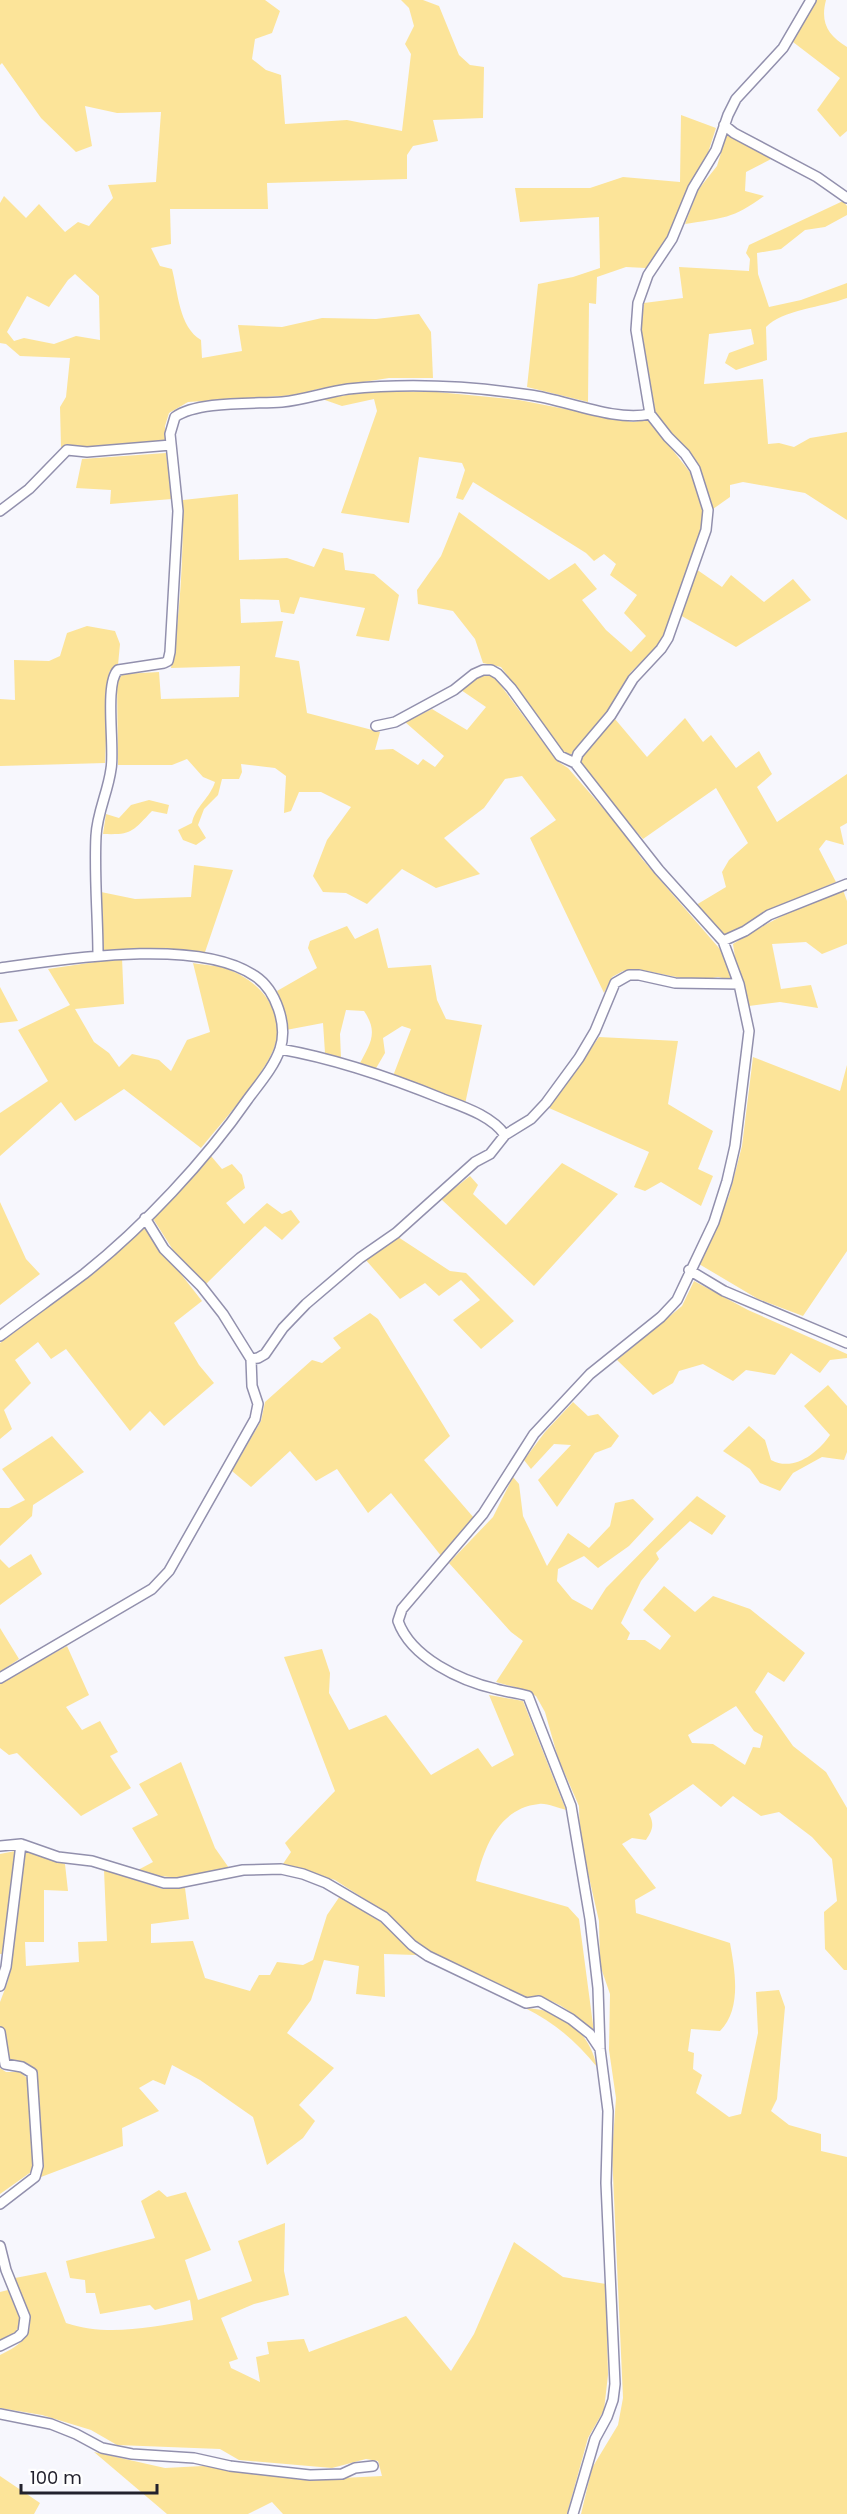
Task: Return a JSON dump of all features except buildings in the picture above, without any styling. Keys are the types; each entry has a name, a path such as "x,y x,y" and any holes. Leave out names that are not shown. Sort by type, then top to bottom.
{"street":[{"path":"575,763 578,754 611,715 633,679 661,650 668,638 706,530 708,510 695,469 686,454 668,437 650,414 636,330 638,303 648,275 672,239 693,188 716,150 736,99 783,48 811,0"},
{"path":"724,125 734,134 808,172 847,198"},
{"path":"98,956 96,836 111,768 111,708 114,675 118,670 164,663 170,657 178,511 171,445 171,424 175,417 192,408 281,402 345,390 382,386 431,386 531,395 573,406 632,415 650,414"},
{"path":"0,511 29,489 67,450 87,452 171,445"},
{"path":"376,726 395,722 454,690 474,674 483,670 491,670 498,674 511,688 560,756 575,763 659,870 723,941 739,984 749,1031 735,1146 728,1181 714,1222 689,1270 677,1300 590,1374 534,1434 483,1514 402,1609 398,1621 405,1634 426,1657 457,1675 495,1689 528,1696 533,1703 543,1738 571,1806 590,1918 598,1988 600,2049 608,2111 606,2183 615,2384 608,2417 595,2439 573,2514"},
{"path":"723,941 745,931 769,915 847,884"},
{"path":"0,968 98,956 138,954 214,960 255,976 269,989 279,1010 281,1031 280,1049 268,1071 224,1131 175,1188 123,1240 84,1274 0,1336"},
{"path":"251,1359 265,1354 283,1328 306,1304 360,1258 396,1233 475,1162 490,1154 505,1135 531,1119 563,1080 595,1031 615,983 621,978 639,975 675,983 739,984"},
{"path":"280,1049 323,1057 389,1077 463,1107 499,1125 505,1135"},
{"path":"0,1678 152,1588 169,1570 255,1419 258,1404 252,1386 251,1359 223,1314 201,1286 164,1249 145,1218"},
{"path":"689,1270 724,1291 847,1343"},
{"path":"0,1846 21,1844 58,1857 103,1864 164,1883 261,1869 280,1869 303,1874 326,1883 384,1917 412,1945 428,1956 526,2002 539,2001 571,2019 590,2034 600,2049"},
{"path":"0,1986 6,1966 21,1844"},
{"path":"0,2032 5,2064 22,2067 32,2073 38,2166 35,2177 0,2204"},
{"path":"0,2246 6,2270 25,2317 23,2332 0,2346"},
{"path":"0,2414 51,2424 102,2448 132,2454 194,2458 230,2466 310,2475 342,2474 355,2468 373,2466"}],"shaded area":[{"path":"0,0 265,0 280,11 272,33 255,39 252,59 266,70 281,75 285,124 347,120 402,131 411,54 405,44 414,26 409,8 401,0 423,0 439,6 459,55 470,65 484,67 483,118 433,120 438,141 413,146 407,155 407,179 267,183 268,209 170,209 171,244 151,248 160,266 172,269 184,318 188,327 201,340 202,358 242,351 238,325 282,327 322,318 376,319 419,314 431,332 433,378 389,378 318,389 297,395 188,402 169,413 165,426 165,441 61,447 60,407 66,397 70,358 20,356 6,344 0,343 0,203 4,196 26,218 39,204 65,232 78,222 89,226 113,198 108,185 156,182 161,112 117,113 85,106 92,146 76,152 41,118 2,63 0,65","holes":["75,274 99,296 100,340 76,336 54,344 24,338 14,341 7,332 27,296 49,307"]},
{"path":"814,0 826,0 824,15 827,28 847,47 847,131 840,137 817,110 840,78 793,42"},
{"path":"681,115 716,128 705,162 687,189 673,229 660,254 646,268 626,267 597,277 596,304 589,303 588,402 527,387 538,284 573,277 600,268 599,217 520,222 515,188 590,188 623,177 680,182"},
{"path":"727,133 775,157 746,172 745,191 764,196 744,209 727,216 685,224 698,190 717,166"},
{"path":"843,201 847,206 847,215 825,227 805,230 781,249 757,253 758,274 769,307 801,300 847,283 847,298 792,313 773,321 766,327 767,360 736,370 725,363 729,353 754,344 751,329 709,334 704,384 763,379 768,444 779,443 794,447 810,438 847,432 847,520 805,493 743,482 730,485 730,497 713,509 703,477 691,454 670,434 656,416 641,329 644,303 683,298 679,267 749,271 750,259 746,253 749,245"},
{"path":"371,391 437,392 519,400 632,422 649,420 693,476 702,502 703,525 665,633 657,647 631,672 613,704 583,743 570,755 563,751 501,667 483,663 475,639 453,611 418,604 417,590 441,556 459,512 549,580 575,563 597,589 582,600 606,630 631,652 646,636 624,613 637,595 610,575 616,564 604,554 594,561 586,553 473,482 463,500 456,498 465,470 462,463 419,457 409,523 341,513 377,411 374,399 342,406 322,399"},
{"path":"166,453 172,499 110,504 111,490 76,488 82,459"},
{"path":"238,494 239,560 287,558 314,567 323,548 343,553 345,570 374,574 399,595 389,641 356,636 365,608 300,597 294,614 281,612 279,600 240,599 241,623 283,621 275,657 299,661 307,713 380,732 375,750 393,749 418,765 423,759 435,767 444,756 405,722 432,709 467,730 486,707 461,690 479,676 493,675 557,761 568,768 622,830 642,859 725,955 735,981 718,977 696,981 637,969 623,971 612,977 604,993 530,838 556,820 522,776 505,779 484,808 444,838 480,874 436,888 402,869 367,904 346,893 323,892 313,876 327,840 351,807 321,792 299,792 291,811 284,813 286,776 275,768 241,764 242,772 239,779 222,779 218,795 204,809 198,825 206,838 196,845 183,840 178,830 192,823 196,812 215,782 203,777 187,759 172,765 118,765 117,680 123,674 159,672 161,699 239,697 240,666 171,668 181,584 183,500"},
{"path":"696,569 722,587 731,575 764,602 793,579 811,600 736,647 680,615"},
{"path":"87,626 115,631 120,644 118,665 109,672 105,763 0,766 0,699 15,700 14,660 49,661 60,656 67,633"},
{"path":"685,718 703,742 711,735 736,768 759,751 772,774 757,787 777,822 847,774 847,823 840,827 844,845 826,840 819,849 836,882 760,914 746,926 724,937 696,905 726,887 722,872 729,860 748,843 716,788 643,839 604,796 580,763 585,751 615,719 647,757"},
{"path":"149,800 169,805 167,814 152,811 131,831 120,834 103,834 106,814 119,818 131,805"},
{"path":"194,865 233,870 204,955 141,949 102,952 101,892 135,899 191,897"},
{"path":"843,890 847,901 847,944 822,954 806,942 772,944 781,989 811,985 818,1008 780,1002 749,1006 736,964 733,944 786,914"},
{"path":"347,926 355,939 378,928 388,968 431,965 437,1000 446,1019 482,1025 465,1104 393,1076 411,1029 402,1026 383,1038 385,1053 375,1070 359,1065 372,1032 369,1019 364,1011 346,1010 340,1034 341,1058 325,1053 323,1023 286,1030 284,1010 277,991 317,968 308,948 310,941"},
{"path":"122,958 124,1004 75,1009 94,1042 109,1053 119,1067 132,1054 159,1060 171,1071 187,1040 210,1032 193,963 220,967 236,973 258,988 267,998 277,1021 277,1034 269,1060 201,1148 124,1089 75,1121 61,1102 0,1156 0,1113 48,1081 18,1030 70,1005 48,969"},
{"path":"0,987 18,1021 0,1023"},
{"path":"599,1037 678,1041 668,1104 713,1131 698,1169 713,1176 701,1206 661,1182 645,1191 634,1187 649,1152 549,1108"},
{"path":"753,1057 840,1091 847,1065 847,1251 803,1316 758,1299 699,1264 729,1196 742,1146"},
{"path":"211,1156 222,1169 232,1164 242,1175 245,1188 226,1203 244,1224 267,1203 282,1214 291,1210 300,1222 282,1240 265,1226 206,1284 173,1250 152,1217"},
{"path":"562,1163 618,1194 534,1286 441,1199 470,1176 478,1185 473,1194 506,1225"},
{"path":"0,1202 26,1259 40,1274 0,1305"},
{"path":"144,1227 202,1301 174,1323 199,1365 214,1383 164,1426 150,1411 130,1431 66,1349 51,1359 38,1342 15,1360 31,1383 4,1410 12,1429 0,1439 0,1343 84,1280"},
{"path":"398,1237 450,1271 466,1273 514,1321 481,1349 453,1320 480,1300 461,1280 439,1296 425,1283 400,1299 365,1259"},
{"path":"694,1281 748,1310 847,1354 847,1358 830,1360 820,1373 791,1353 775,1375 746,1370 733,1381 703,1364 679,1371 673,1383 653,1395 617,1360 682,1306"},
{"path":"370,1313 378,1319 450,1436 424,1460 474,1518 442,1557 391,1493 368,1513 337,1469 316,1481 290,1451 251,1487 232,1471 261,1421 265,1402 312,1360 322,1363 341,1348 333,1338"},
{"path":"828,1385 847,1406 847,1452 844,1460 822,1457 793,1473 780,1491 760,1483 750,1469 723,1451 749,1426 765,1440 771,1460 788,1464 804,1459 818,1449 830,1435 804,1406"},
{"path":"573,1402 588,1416 598,1414 619,1436 611,1447 595,1453 557,1507 538,1480 571,1445 554,1444 531,1469 524,1460 545,1432"},
{"path":"52,1436 84,1472 33,1505 32,1516 0,1546 0,1508 9,1508 25,1500 2,1469"},
{"path":"513,1477 519,1484 523,1516 547,1566 568,1533 589,1548 610,1526 615,1503 633,1499 654,1519 629,1546 598,1568 584,1556 558,1569 557,1581 572,1599 592,1610 606,1588 697,1496 726,1516 712,1535 690,1521 656,1553 659,1559 641,1581 621,1623 630,1633 627,1640 645,1640 660,1650 671,1636 643,1610 664,1586 695,1612 713,1596 750,1609 805,1653 784,1682 768,1672 755,1692 793,1746 826,1772 847,1808 847,1970 844,1970 825,1949 824,1912 837,1901 832,1859 812,1837 779,1812 761,1816 733,1796 721,1807 693,1784 649,1814 652,1828 646,1840 632,1838 622,1844 656,1888 635,1900 636,1913 730,1943 735,1977 732,2012 720,2031 691,2029 688,2051 694,2053 693,2069 702,2075 696,2093 729,2117 741,2114 758,2033 756,1992 779,1990 785,2007 777,2099 771,2111 789,2125 821,2134 821,2151 847,2157 847,2514 581,2514 592,2468 618,2425 623,2398 612,2153 616,2098 609,2050 610,1994 600,1965 599,1921 580,1838 579,1806 558,1758 545,1712 536,1696 496,1682 523,1641 511,1632 449,1563 493,1517","holes":["736,1706 754,1731 763,1736 760,1748 753,1747 745,1765 713,1744 692,1743 688,1735"]},
{"path":"31,1554 42,1574 0,1605 0,1559 9,1568"},
{"path":"0,1628 19,1659 0,1672"},
{"path":"67,1646 89,1695 66,1707 82,1730 100,1721 118,1752 110,1756 131,1788 81,1816 17,1753 9,1755 0,1748 0,1683"},
{"path":"322,1649 330,1673 329,1693 349,1730 386,1715 431,1775 478,1748 492,1767 514,1755 489,1695 523,1701 566,1810 539,1804 513,1813 496,1831 489,1843 476,1881 568,1907 579,1919 594,2032 564,2007 537,1997 527,1997 432,1955 413,1943 388,1914 335,1880 283,1864 291,1852 285,1843 335,1791 284,1657"},
{"path":"181,1762 215,1848 229,1868 184,1877 163,1876 138,1870 153,1862 132,1828 158,1815 139,1784"},
{"path":"15,1851 3,1954 0,1954 0,1854"},
{"path":"25,1851 65,1864 68,1891 44,1890 44,1942 25,1942 26,1966 79,1962 78,1942 107,1941 104,1870 163,1889 185,1888 189,1919 151,1924 151,1943 193,1941 205,1978 250,1991 259,1975 270,1975 277,1962 303,1965 313,1960 327,1915 340,1896 387,1926 417,1955 384,1954 385,1997 356,1994 359,1966 324,1960 311,2000 287,2033 334,2068 299,2105 315,2121 303,2138 267,2165 253,2117 200,2080 172,2065 165,2085 153,2080 139,2088 159,2111 122,2128 123,2146 41,2177 36,2071 28,2064 11,2064 7,2061 6,2035 0,2026 0,2002 8,1981"},
{"path":"525,2008 551,2013 572,2024 588,2043 597,2067 564,2033"},
{"path":"0,2068 6,2072 20,2072 28,2079 34,2155 31,2172 0,2194"},
{"path":"159,2190 167,2197 186,2192 211,2250 185,2260 198,2300 252,2281 238,2241 285,2223 284,2271 289,2295 254,2304 221,2318 238,2359 229,2362 231,2368 260,2382 256,2357 269,2354 267,2342 304,2339 309,2352 406,2316 451,2371 474,2334 514,2242 563,2277 606,2284 608,2375 604,2410 588,2438 567,2514 283,2514 272,2502 248,2514 167,2514 94,2452 165,2468 203,2466 302,2480 382,2476 378,2461 366,2459 332,2468 239,2460 220,2449 117,2445 91,2430 42,2415 0,2408 0,2355 24,2339 29,2331 29,2313 15,2278 46,2272 66,2323 82,2327 129,2329 193,2320 190,2300 155,2310 150,2305 100,2314 95,2293 86,2293 85,2280 70,2278 66,2261 155,2238 141,2201"},
{"path":"8,2290 21,2322 15,2333 0,2341 0,2292"},
{"path":"0,2476 40,2503 34,2514 0,2514"}]}
